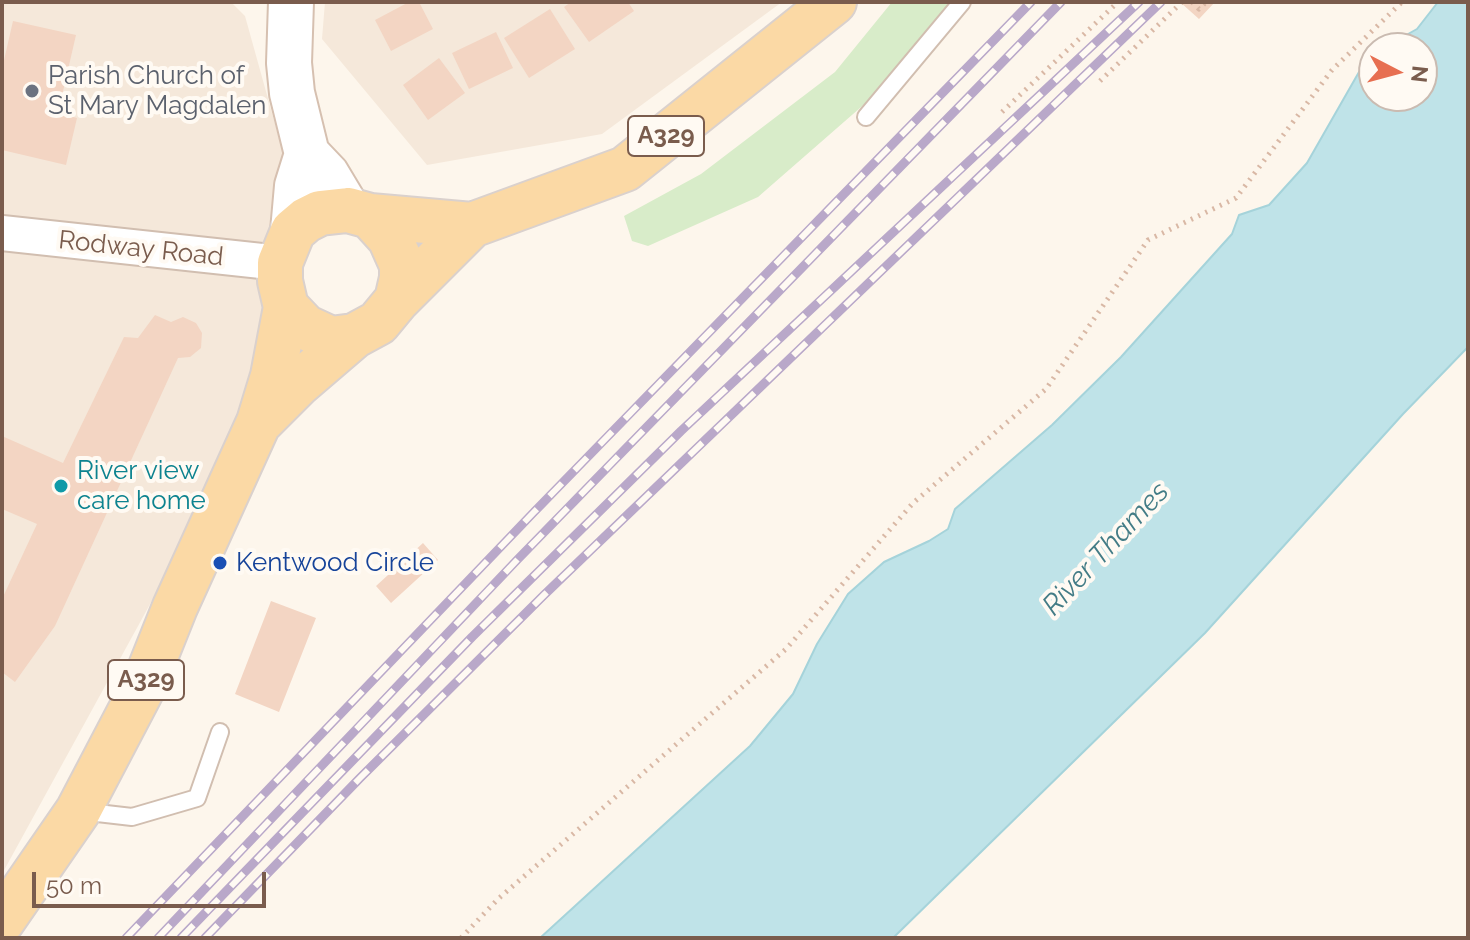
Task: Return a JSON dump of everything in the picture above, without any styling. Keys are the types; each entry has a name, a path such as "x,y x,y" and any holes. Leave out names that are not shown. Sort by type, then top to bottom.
{"main road":[{"name":"A329","path":"397,300 472,225 625,169 834,2"},
{"path":"320,213 359,213 390,238 402,265 397,300 378,323 354,336 331,339 317,333 295,319 286,307 280,281 286,247 306,220 320,213"},
{"name":"A329","path":"359,213 472,225"},
{"name":"A329","path":"2,921 78,811 143,687 175,607 259,422 273,376 286,307"},
{"name":"A329","path":"259,422 354,336"}],"street":[{"path":"291,2 289,63 292,93 307,154 359,213"},
{"path":"286,247 297,186 307,154"},
{"name":"Rodway Road","path":"2,233 122,247 286,247"}],"lane":[{"path":"866,117 962,2"},
{"path":"78,811 132,817 197,798 220,732"}],"path":[{"path":"1002,112 1118,2"},
{"path":"1100,81 1182,2"},
{"path":"1192,2 1199,9 1206,2"},
{"path":"461,938 498,899 786,649 913,503 1046,389 1148,240 1236,198 1332,70 1402,2"}],"shaded area":[{"path":"2,2 231,2 245,16 287,167 268,389 2,874"},
{"path":"325,2 782,2 602,134 427,165 322,39"}],"green space":[{"path":"892,2 952,2 876,94 758,197 648,246 632,241 624,216 701,174 835,72"}],"water":[{"name":"River Thames","path":"1438,2 1468,2 1468,347 1403,414 1205,633 893,938 540,938 750,746 793,694 817,644 848,594 884,562 948,529 955,509 1052,425 1121,357 1232,234 1239,215 1269,205 1307,163 1358,74 1358,112 1438,112 1438,32 1412,32"}],"building":[{"path":"409,2 419,2 433,29 391,51 375,20"},
{"path":"571,2 628,2 634,11 589,42 564,7"},
{"path":"1180,2 1215,2 1199,19"},
{"path":"550,9 575,49 529,78 504,38"},
{"name":"Parish Church of St Mary Magdalen","path":"13,21 76,35 58,113 77,118 66,165 2,150 2,69"},
{"path":"496,32 513,68 469,89 452,53"},
{"path":"439,58 465,93 428,120 403,85"},
{"name":"River view care home","path":"155,315 171,322 183,317 196,323 202,333 201,348 190,357 178,358 55,626 15,682 2,672 2,599 37,524 2,509 2,436 63,463 124,337 138,338"},
{"path":"423,543 438,560 391,603 376,586"},
{"path":"271,601 316,618 279,712 235,694"}],"railway":[{"path":"126,938 534,512 1031,2"},
{"path":"158,938 518,559 1061,2"},
{"path":"181,938 472,637 681,431 1139,2"},
{"path":"205,938 544,595 1161,2"}],"place":[{"name":"Parish Church of St Mary Magdalen","path":"32,91"},
{"name":"River view care home","path":"61,486"},
{"name":"Kentwood Circle","path":"220,563"}]}
